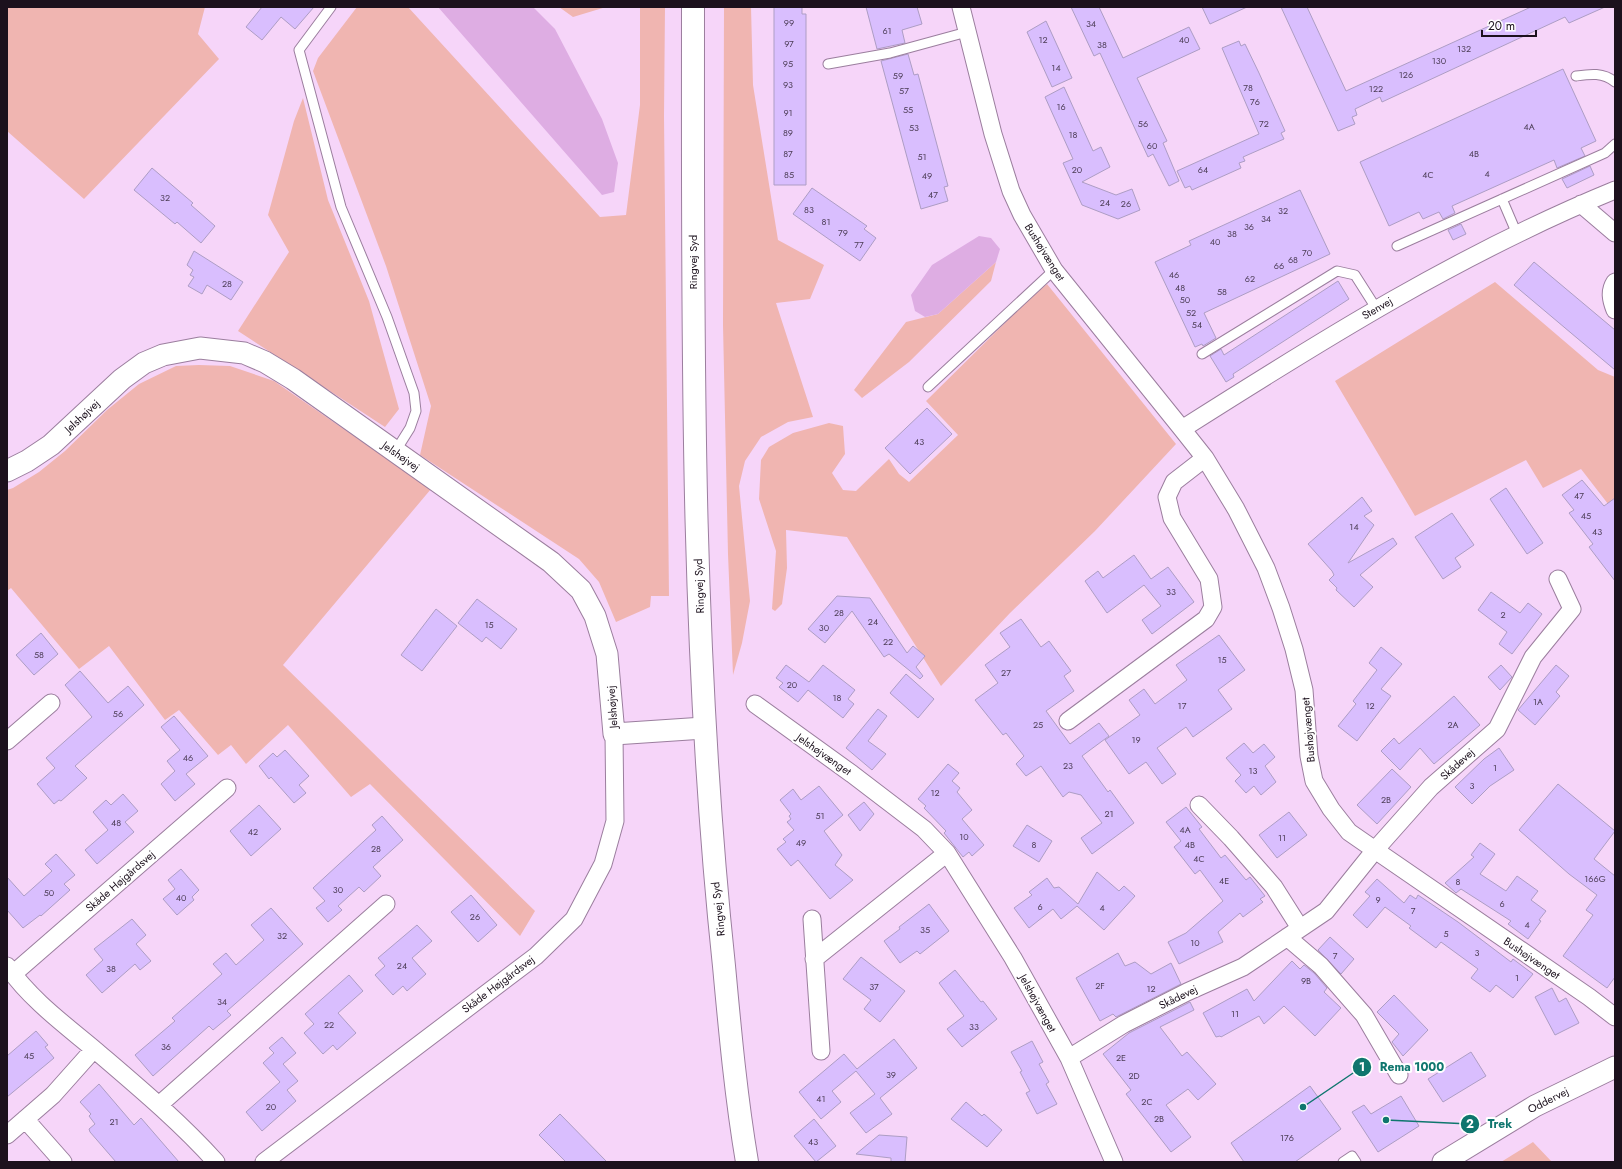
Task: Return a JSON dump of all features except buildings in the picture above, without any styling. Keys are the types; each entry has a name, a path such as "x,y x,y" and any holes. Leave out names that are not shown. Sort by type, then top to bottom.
{"main road":[{"name":"Ringvej Syd","path":"693,7 693,308 704,728 714,872 729,1017 747,1162"}],"street":[{"name":"Bushøjvænget","path":"961,7 993,134 1011,191 1033,236 1054,270 1205,458 1240,516 1266,568 1281,608 1304,690 1309,756 1314,781 1331,809 1349,832 1615,1017"},
{"name":"Stenvej","path":"1182,429 1287,362 1376,308 1460,261 1581,204 1615,190"},
{"path":"1581,204 1615,233"},
{"path":"1615,282 1611,293 1611,302 1615,310"},
{"name":"Jelshøjvej","path":"7,471 27,461 51,445 122,379 144,363 163,355 200,348 244,352 265,362 293,379 551,562 581,590 595,616 607,654 614,734 704,728"},
{"path":"1068,721 1206,619 1214,607 1209,578 1172,518 1167,498 1174,482 1205,458"},
{"name":"Skådevej","path":"1069,1058 1131,1021 1187,992 1243,967 1326,911 1375,850 1431,787 1497,729 1533,657 1572,609 1558,579"},
{"path":"7,741 51,703"},
{"name":"Jelshøjvænget","path":"755,704 924,829 947,853 1013,958 1069,1058 1114,1162"},
{"name":"Skåde Højgårdsvej","path":"264,1162 536,956 574,919 603,864 615,821 614,734"},
{"name":"Skåde Højgårdsvej","path":"216,1162 199,1143 159,1105 52,1015 10,970 227,788"},
{"path":"1199,805 1231,838 1274,887 1293,933 1364,1015 1399,1075"},
{"path":"814,959 947,853"},
{"path":"159,1105 386,904"},
{"path":"812,920 821,1051"},
{"path":"7,1135 53,1095 94,1049"},
{"name":"Oddervej","path":"1443,1162 1535,1106 1615,1067"},
{"path":"25,1119 63,1162"}],"lane":[{"path":"331,7 299,50 342,207 387,317 414,393 416,411 410,428 395,452"},
{"path":"828,64 890,53 967,32"},
{"path":"1576,76 1592,74 1603,75 1615,82"},
{"path":"1397,246 1605,153 1615,144"},
{"path":"1502,199 1517,234"},
{"path":"928,387 1054,270"},
{"path":"1202,354 1337,271 1355,275 1376,308"},
{"path":"1343,1162 1352,1156 1356,1162"}],"shaded area":[{"path":"7,7 205,7 198,34 219,59 84,199 7,131"},
{"path":"357,7 408,7 600,217 626,215 640,105 640,7 665,7 664,116 669,596 651,596 650,607 616,622 599,582 579,559 420,455 431,406 386,266 313,71 318,58"},
{"path":"438,7 533,7 555,29 602,119 618,163 614,192 602,195"},
{"path":"559,7 606,7 573,17"},
{"path":"724,7 751,7 753,85 778,240 824,265 810,299 776,303 813,417 788,422 761,437 745,461 739,486 750,601 742,643 733,675 728,554 723,325"},
{"path":"303,98 328,200 369,301 399,409 385,427 238,331 289,252 268,215 294,121"},
{"path":"979,236 991,238 1000,249 996,262 938,314 925,317 915,311 911,295 932,265"},
{"path":"996,262 991,281 909,362 862,398 854,390 906,322 938,314"},
{"path":"1495,282 1598,370 1615,377 1615,513 1581,469 1543,488 1526,460 1415,516 1335,381"},
{"path":"1047,284 1176,444 1095,531 1010,613 941,686 847,537 786,530 787,568 782,604 775,611 772,609 776,551 759,499 761,460 769,447 793,433 829,423 843,426 845,454 832,473 843,490 856,491 889,459 899,474 909,482 958,435 926,401 1024,304"},
{"path":"176,366 230,366 274,381 431,489 283,665 535,911 520,936 370,784 351,797 288,725 246,764 231,745 218,755 179,710 165,720 109,646 79,669 11,588 7,591 7,490 39,472 65,451 107,410 139,384"},
{"path":"1533,1142 1552,1162 1501,1162"}],"place":[{"name":"Rema 1000","path":"1303,1107"},
{"name":"Trek","path":"1386,1120"}]}
